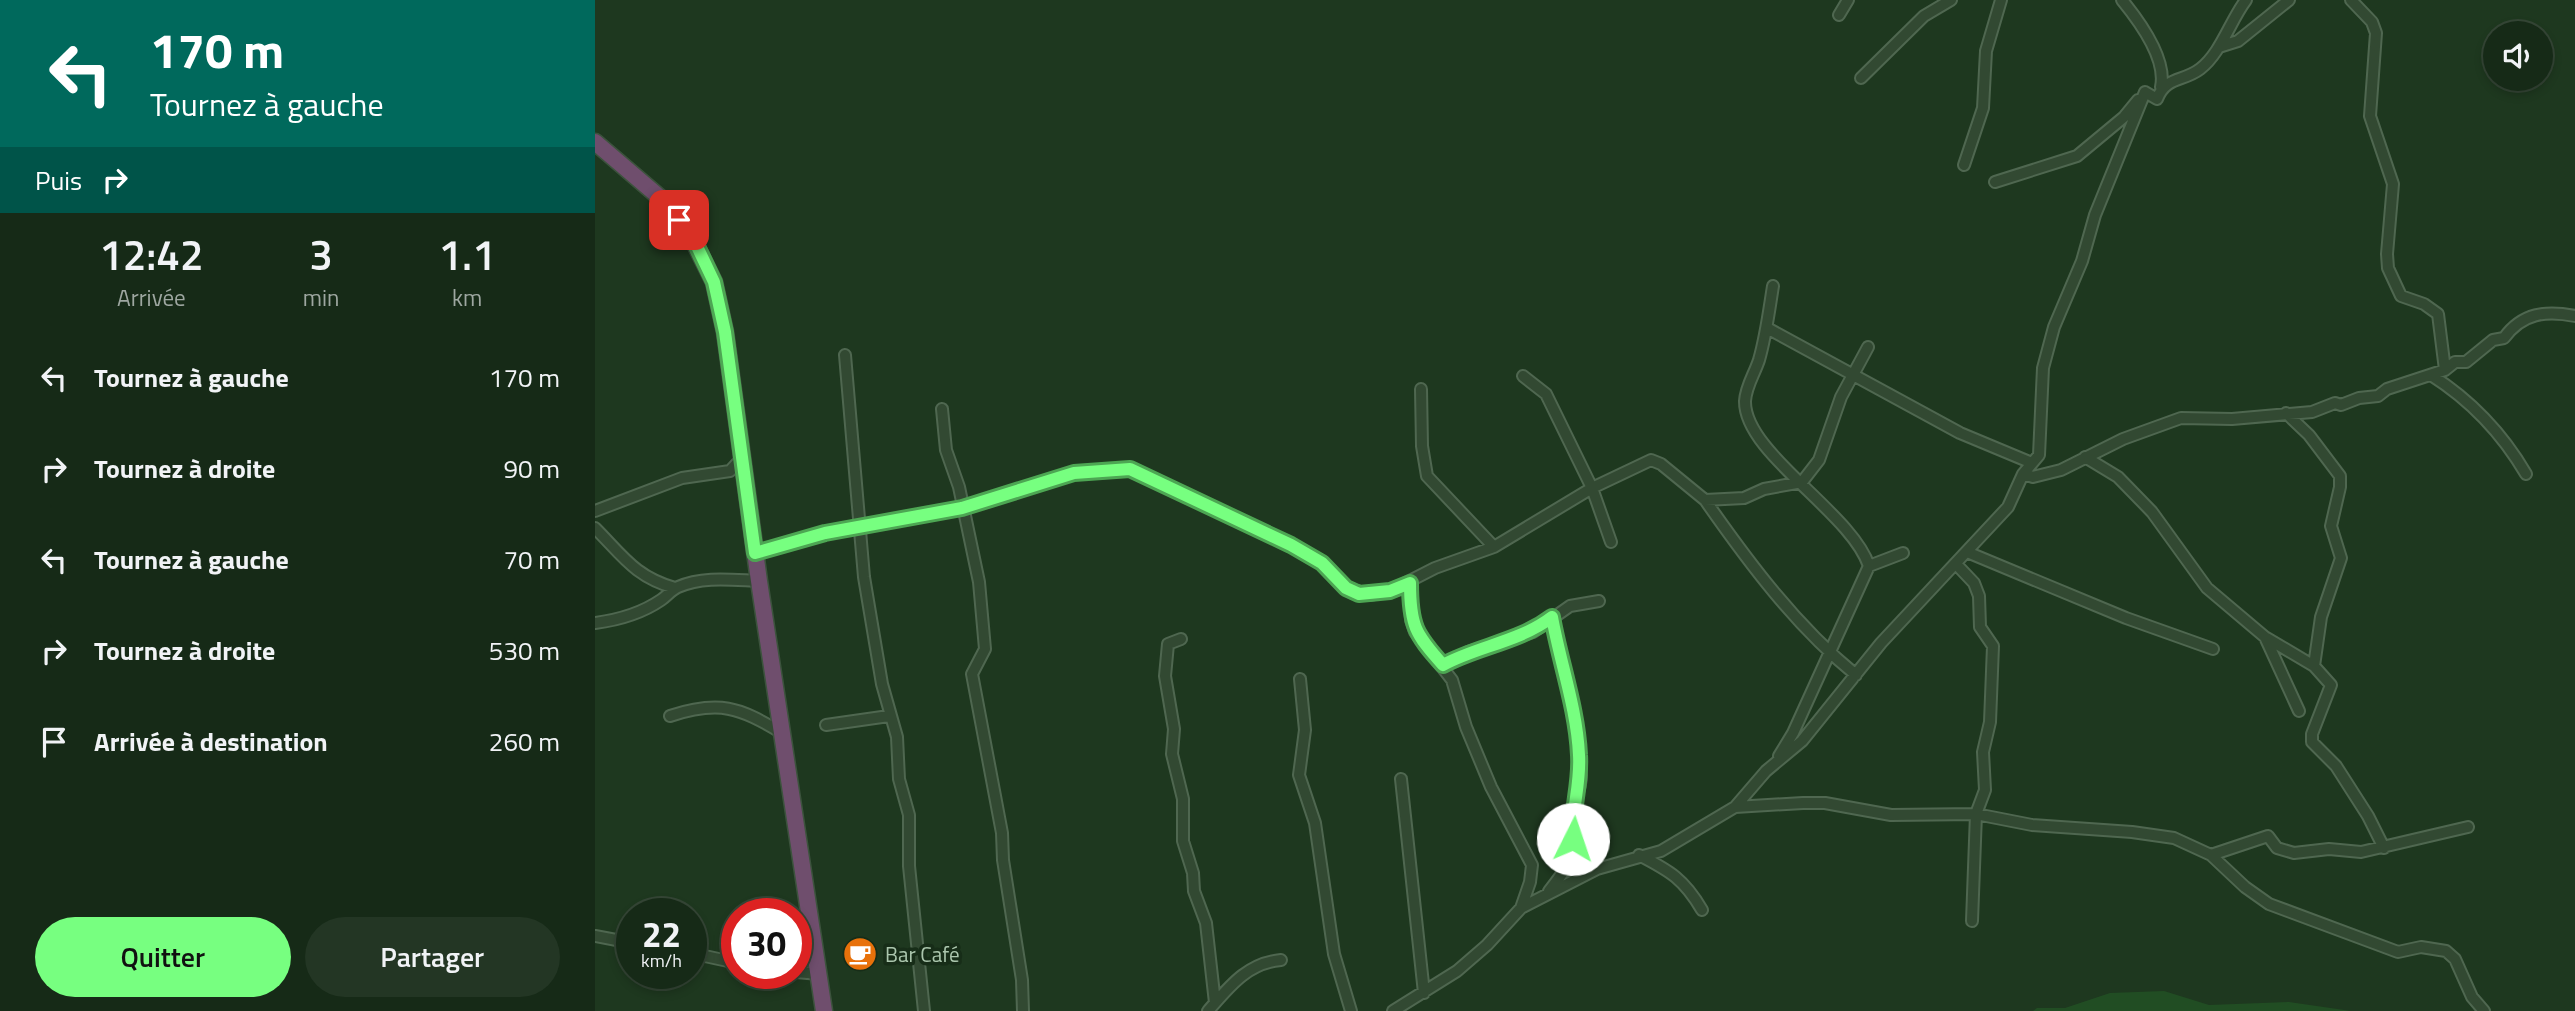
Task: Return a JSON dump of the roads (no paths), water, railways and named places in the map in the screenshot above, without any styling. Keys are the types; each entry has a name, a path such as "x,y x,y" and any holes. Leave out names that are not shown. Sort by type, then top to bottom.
{"highway":[{"path":"595,142 664,201 694,240 714,282 725,332 759,581 824,1011"}],"street":[{"path":"1839,15 1848,0"},
{"path":"1861,78 1924,16 1951,0"},
{"path":"1963,165 1983,108 1986,51 2001,0"},
{"path":"2122,0 2145,32 2164,75 2157,99 2145,92"},
{"path":"2161,87 2173,79 2199,70 2219,47 2246,0"},
{"path":"2219,47 2238,41 2290,0"},
{"path":"2351,0 2372,22 2376,33 2376,76 2370,116 2393,184 2388,268 2401,296 2424,304 2438,314 2445,370"},
{"path":"1995,182 2077,156 2124,117 2145,92"},
{"path":"1766,771 1802,741 1881,643 2008,508 2023,474 2039,456 2043,368 2054,327 2082,261 2095,215 2145,92"},
{"path":"1773,286 1758,362 1748,385 1745,403 1748,418 1775,460 1802,482 1863,550 1869,566"},
{"path":"2023,474 2033,477 2061,470 2123,439 2181,418 2232,419 2312,412 2335,403 2341,405 2378,396 2387,389 2445,370 2455,362 2466,362 2493,340 2504,338 2514,324 2532,316 2553,311 2575,316"},
{"path":"1766,328 1960,433 2032,463"},
{"path":"1705,500 1737,500 1764,489 1802,482 1819,460 1841,397 1868,347"},
{"path":"845,355 864,577 889,716 897,737 899,779 909,815 909,866 924,1011"},
{"path":"1523,376 1546,394 1592,488 1611,542"},
{"path":"2431,376 2454,389 2486,418 2526,474"},
{"path":"1421,388 1422,446 1427,476 1494,547"},
{"path":"942,409 946,450 959,487 979,582 985,649 972,674 1002,833 1003,860 1022,980 1023,1011"},
{"path":"2286,413 2309,435 2340,476 2331,526 2341,558 2321,617 2315,666"},
{"path":"2085,457 2118,477 2168,531 2207,589 2265,637 2315,666 2331,685 2312,734 2312,742 2336,766 2368,816 2384,848"},
{"path":"595,510 682,478 730,471 742,458"},
{"path":"755,553 825,533 962,508 1074,473 1130,469 1291,545 1322,563 1346,588 1359,594 1390,591 1435,568 1494,547 1592,488 1651,460 1661,464 1705,500 1753,568 1829,653 1856,675"},
{"path":"595,528 630,567 661,584 675,588 709,580 759,581"},
{"path":"1967,552 2126,618 2213,649"},
{"path":"1393,1011 1424,993 1487,945 1521,908 1597,869 1639,855 1661,851 1735,807 1766,771 1793,733 1869,566 1903,553"},
{"path":"1956,564 1974,583 1979,596 1980,627 1993,646 1990,722 1983,752 1985,790 1976,814 1972,921"},
{"path":"1410,583 1411,620 1415,632 1452,680 1465,727 1491,787 1532,865 1531,882 1521,908"},
{"path":"595,623 616,620 638,611 662,600 675,588"},
{"path":"1443,665 1468,652 1533,632 1570,606 1599,600"},
{"path":"1545,896 1570,865 1571,815 1579,795 1581,778 1579,750 1552,617"},
{"path":"2265,637 2299,711"},
{"path":"1181,639 1168,643 1164,676 1174,729 1172,754 1184,799 1183,841 1193,873 1194,891 1206,923 1212,1007"},
{"path":"1300,679 1305,730 1299,775 1315,823 1334,954 1351,1011"},
{"path":"670,716 697,708 719,706 746,712 782,733"},
{"path":"826,725 889,716"},
{"path":"1401,779 1424,993"},
{"path":"1735,807 1825,803 1891,815 1976,814 2032,825 2132,832 2174,838 2211,855 2245,887 2269,904 2398,952 2421,947 2446,951 2455,959 2472,997 2484,1011"},
{"path":"2211,855 2268,836 2277,848 2294,853 2329,849 2361,852 2468,827"},
{"path":"1639,855 1672,872 1688,886 1702,910"},
{"path":"595,936 616,940"},
{"path":"1212,1007 1235,979 1250,968 1266,961 1281,960"},
{"path":"812,973 819,974"}],"place":[{"name":"Bar Café","path":"860,954"}]}
